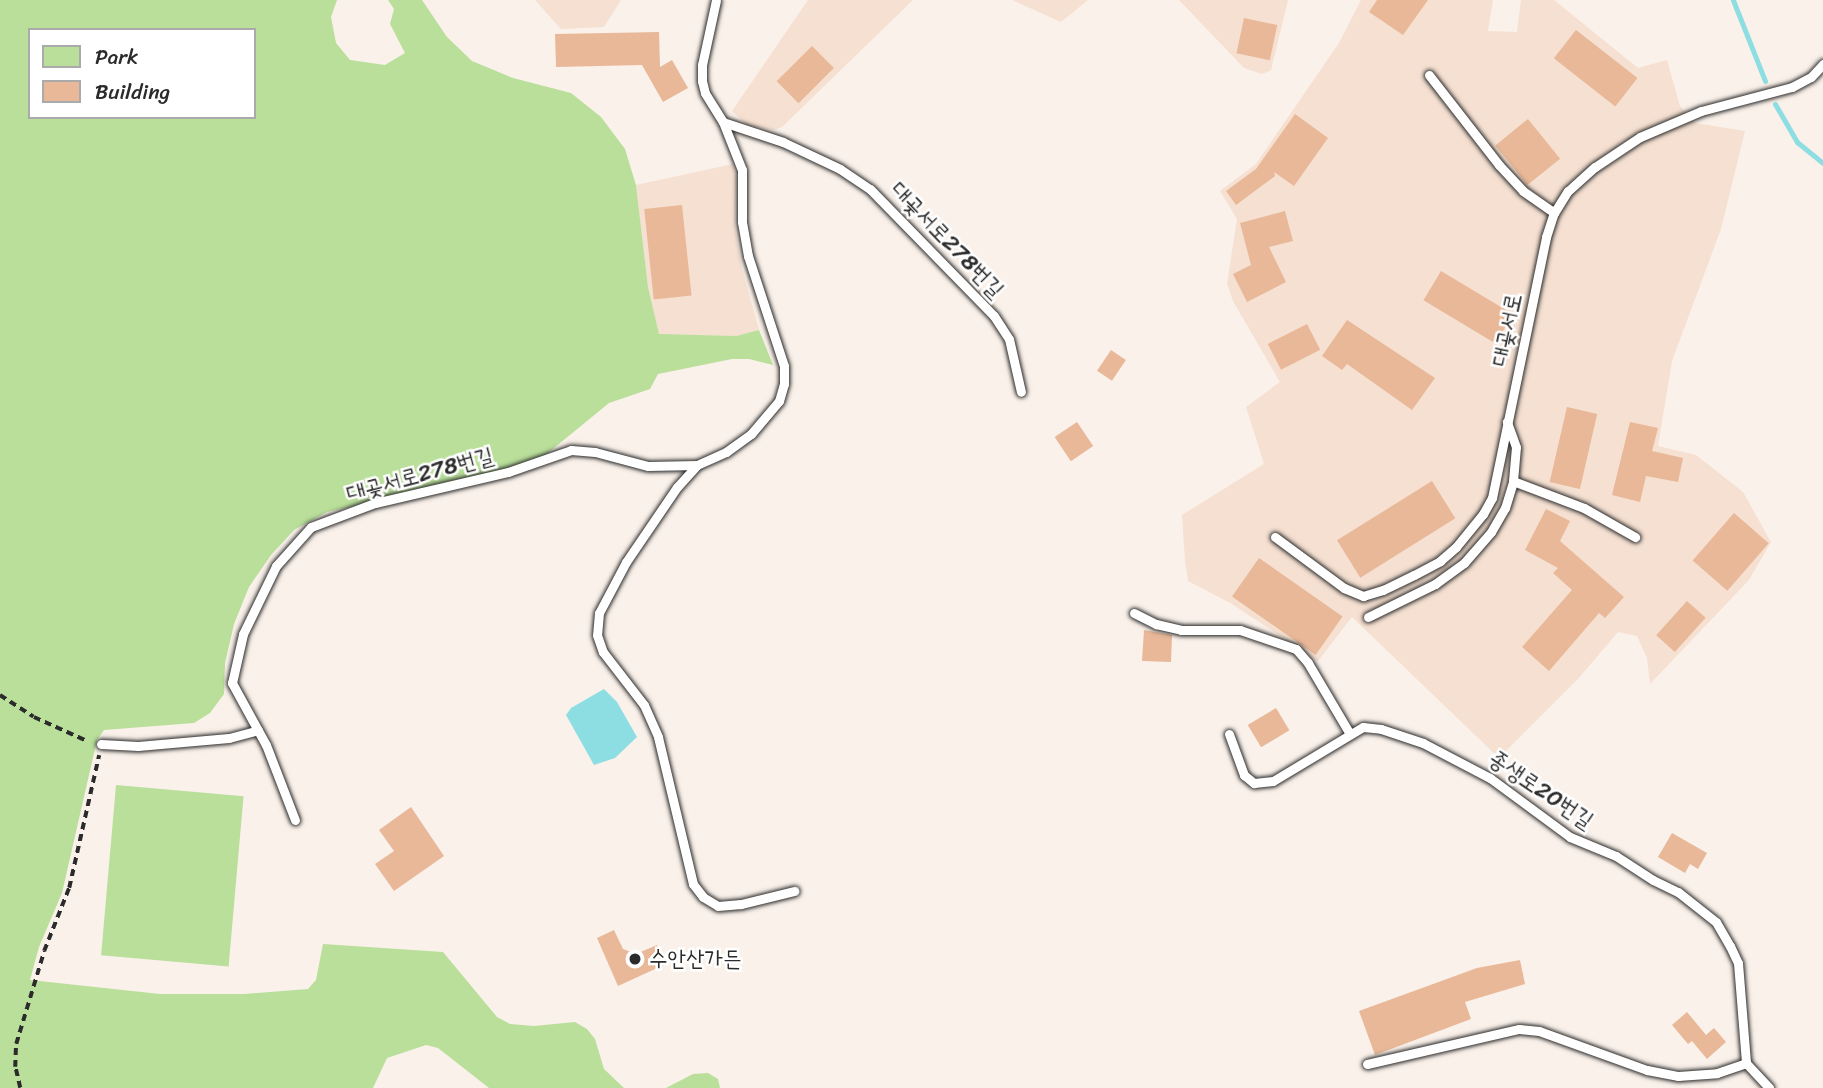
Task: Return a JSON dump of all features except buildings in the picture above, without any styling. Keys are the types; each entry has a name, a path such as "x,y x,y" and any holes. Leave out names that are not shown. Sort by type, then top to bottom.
{"lane":[{"name":"대곶서로278번길","path":"295,820 258,730 232,683 243,634 276,566 311,527 375,503 508,472 571,450 595,452 648,466 697,465 720,456 751,434 779,401 784,384 784,366 759,297 744,240 742,170 723,122 705,93 702,81 702,65 716,0"},
{"name":"대곶서로","path":"1275,537 1344,589 1363,596 1440,561 1456,547 1483,514 1492,498 1554,213 1568,191 1595,167 1640,137 1701,111 1792,87 1811,77 1823,64"},
{"path":"1429,75 1499,165 1523,191 1554,213"},
{"name":"대곶서로278번길","path":"723,122 783,142 840,169 870,189 993,316 1009,339 1021,392"},
{"path":"1368,617 1435,584 1464,563 1500,516 1513,481 1516,447 1507,420"},
{"name":"대곶서로278번길","path":"697,465 653,519 626,562 599,613 597,635 603,652 644,705 658,737 693,884 703,897 718,906 741,904 794,891"},
{"path":"1513,481 1584,508 1636,537"},
{"path":"1134,613 1156,624 1181,630 1240,630 1296,649 1308,663 1350,734"},
{"name":"종생로20번길","path":"1229,734 1244,775 1254,783 1273,781 1363,727 1381,729 1423,743 1463,761 1570,837 1623,860 1698,906 1716,922 1738,963 1746,1063"},
{"path":"101,744 151,745 229,738 258,730"},
{"path":"1367,1064 1519,1029 1539,1031 1647,1070 1678,1076 1717,1073 1746,1063 1769,1088"}],"path":[{"path":"0,695 62,732 101,744 94,788 69,888 44,951 16,1044 15,1067 20,1088"}],"shaded area":[{"path":"535,0 621,0 604,27 561,29"},
{"path":"808,0 913,0 782,127 774,130 747,125 732,111"},
{"path":"1012,0 1088,0 1061,22"},
{"path":"1179,0 1288,0 1271,70 1262,74 1244,68"},
{"path":"1361,0 1493,0 1488,31 1517,32 1521,0 1554,0 1638,68 1667,60 1680,106 1695,123 1745,131 1721,229 1672,361 1658,446 1696,455 1743,492 1771,542 1749,580 1650,684 1647,658 1637,636 1618,632 1578,679 1499,758 1352,617 1318,661 1232,604 1188,581 1182,515 1264,464 1246,407 1280,382 1233,301 1227,284 1237,219 1220,191 1256,164 1339,43"},
{"path":"733,164 736,177 735,226 741,265 759,330 736,336 659,335 648,287 636,185"}],"green space":[{"path":"0,0 337,0 331,17 336,43 350,60 385,65 405,53 390,24 394,9 388,0 422,0 447,37 472,61 513,78 571,93 601,117 625,149 636,185 648,287 659,334 736,336 759,330 773,365 749,359 732,359 658,374 650,389 609,403 543,457 517,470 327,512 294,530 271,555 249,587 234,624 225,663 224,694 210,713 194,723 104,730 97,740 62,893 39,947 30,980 160,994 244,994 308,989 316,980 323,944 443,952 497,1017 510,1024 534,1026 575,1022 587,1029 595,1039 604,1069 624,1088 489,1088 438,1048 426,1045 387,1058 373,1088 0,1088"},
{"path":"116,785 244,796 229,967 101,955"},
{"path":"708,1073 718,1079 720,1088 666,1088 693,1074"}],"water":[{"path":"604,689 617,702 637,737 615,758 594,765 566,715 571,708"}],"waterway":[{"path":"1733,0 1765,81"},
{"path":"1775,104 1797,142 1823,163"}],"place":[{"name":"수안산가든","path":"635,959"}]}
